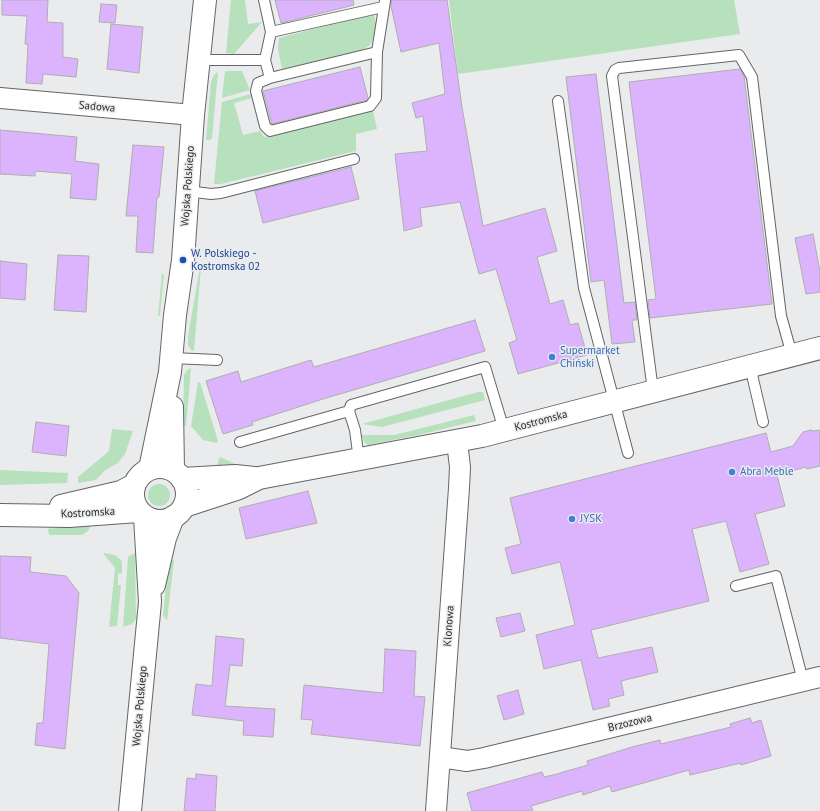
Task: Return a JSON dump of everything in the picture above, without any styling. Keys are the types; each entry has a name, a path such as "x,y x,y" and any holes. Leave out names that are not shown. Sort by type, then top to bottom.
{"main road":[{"name":"Wojska Polskiego","path":"150,468 171,365 175,315 183,260 193,116 205,0"},
{"name":"Kostromska","path":"178,475 259,478 457,442 820,348"},
{"name":"Wojska Polskiego","path":"171,365 178,475"},
{"path":"165,467 178,475 187,490 179,512 158,521 142,514 133,500 134,485 143,472 150,468 165,467"},
{"name":"Kostromska","path":"179,512 239,488 259,478"},
{"name":"Kostromska","path":"37,514 75,502 121,492 134,485"},
{"name":"Wojska Polskiego","path":"130,811 150,602 165,538 179,512"},
{"name":"Kostromska","path":"0,515 37,514 69,516 142,514"},
{"name":"Wojska Polskiego","path":"142,514 150,602"}],"street":[{"name":"Sadowa","path":"0,98 193,116"},
{"name":"Klonowa","path":"436,811 459,488 460,467 457,442"},
{"name":"Brzozowa","path":"440,757 467,760 484,758 812,679"}],"lane":[{"path":"264,0 272,32 265,60 270,78"},
{"path":"272,32 384,3 377,52 376,98 370,106 270,131 266,128 256,92 258,83 270,78 377,52"},
{"path":"653,391 612,76 615,70 619,68 739,55 752,77 781,316 792,355"},
{"path":"199,60 265,60"},
{"path":"558,101 584,288 616,401 628,452"},
{"path":"187,191 211,194 221,193 354,159"},
{"path":"171,365 218,360"},
{"path":"750,366 763,422"},
{"path":"360,460 355,430 349,411 351,404 485,367 504,430"},
{"path":"240,442 349,411"},
{"path":"736,586 776,576 812,679"}],"green space":[{"path":"231,0 245,0 248,24 262,22 234,54 226,53"},
{"path":"449,0 734,0 740,34 458,74"},
{"path":"374,13 376,27 375,37 369,46 362,50 282,69 278,49 279,38"},
{"path":"225,71 242,71 250,90 222,98"},
{"path":"218,72 212,138 210,140 206,140 211,82 214,75"},
{"path":"251,94 252,98 234,103 243,135 260,131 264,137 373,111 377,129 356,134 356,151 221,184 214,184 222,102"},
{"path":"200,267 194,351 191,350 188,345 188,336"},
{"path":"162,273 164,275 160,315 158,316"},
{"path":"191,368 186,426 183,425 184,375 187,370"},
{"path":"198,382 200,382 218,441 217,443 203,440 191,426"},
{"path":"478,392 483,392 485,400 382,427 362,424"},
{"path":"474,415 476,421 368,445 365,443 361,435 394,435"},
{"path":"112,429 133,431 125,454 118,463 104,471 96,480 78,483 78,477 109,451"},
{"path":"220,457 235,464 243,465 216,468"},
{"path":"0,470 68,473 67,483 0,485"},
{"path":"159,484 167,487 170,495 167,503 159,506 151,503 148,495 151,487"},
{"path":"92,523 88,531 82,535 49,535 48,529"},
{"path":"103,553 115,555 122,561 122,573 118,574 118,585 121,585 117,626 109,627 115,568"},
{"path":"135,553 136,619 132,624 123,627 128,557"},
{"path":"169,559 174,560 167,621 163,615"}],"building":[{"path":"2,0 48,0 47,22 63,23 63,57 78,59 76,77 43,74 42,84 26,83 28,44 25,44 27,16 2,15"},
{"path":"275,0 353,0 354,5 281,23"},
{"path":"391,0 447,0 462,107 483,226 545,208 557,251 537,257 550,304 563,300 570,325 578,323 587,355 518,374 509,343 517,340 496,269 479,274 460,202 420,208 422,226 404,231 395,154 427,151 423,116 416,118 412,103 445,94 439,43 401,52"},
{"path":"101,4 117,5 115,23 99,22"},
{"path":"111,24 143,27 139,73 107,69"},
{"path":"360,67 368,98 367,100 272,124 263,91"},
{"path":"740,69 744,76 772,304 650,318 648,300 656,299 629,82"},
{"path":"596,74 624,303 635,302 637,320 632,320 635,342 612,344 604,280 591,282 566,77"},
{"path":"0,130 77,137 75,161 99,164 96,200 70,198 72,174 35,171 35,176 0,174"},
{"path":"133,145 164,147 159,197 157,197 153,253 136,252 138,216 126,216"},
{"path":"351,167 359,199 263,223 255,191"},
{"path":"813,234 820,272 820,292 806,294 795,238"},
{"path":"58,255 89,256 86,312 54,310"},
{"path":"0,261 27,264 25,300 0,298"},
{"path":"475,320 485,351 323,399 252,422 253,425 223,434 206,381 238,371 241,382 311,360 314,367"},
{"path":"36,422 69,426 66,456 32,452"},
{"path":"820,430 820,466 807,469 806,467 777,475 785,506 755,514 769,564 740,572 726,521 692,529 709,601 591,630 598,658 652,647 658,672 621,681 624,695 608,699 610,706 593,710 581,660 544,669 536,635 575,625 560,562 512,574 505,548 521,544 510,498 766,433 771,452 793,446 803,432"},
{"path":"308,491 317,523 246,539 239,508"},
{"path":"0,556 31,557 30,572 66,576 79,593 65,749 35,745 37,723 43,723 49,644 0,638"},
{"path":"520,613 525,631 501,637 496,618"},
{"path":"216,636 244,639 242,666 230,665 225,706 275,709 273,737 243,735 244,721 192,715 196,684 212,686"},
{"path":"385,649 416,651 414,696 425,697 420,746 311,734 313,720 301,719 304,685 383,693"},
{"path":"518,690 524,714 504,720 497,696"},
{"path":"750,718 752,723 761,720 771,756 741,765 741,763 690,775 689,770 612,792 610,786 583,795 582,791 531,806 533,811 472,811 467,793 542,772 544,777 553,775 588,765 587,761 632,747 660,740 661,744 731,727 730,724"},
{"path":"196,774 217,776 215,811 184,811 187,778 196,779"}],"place":[{"name":"W. Polskiego - Kostromska 02","path":"183,260"},
{"name":"Supermarket Chiński","path":"552,357"},
{"name":"Abra Meble","path":"732,472"},
{"name":"JYSK","path":"572,519"}]}
